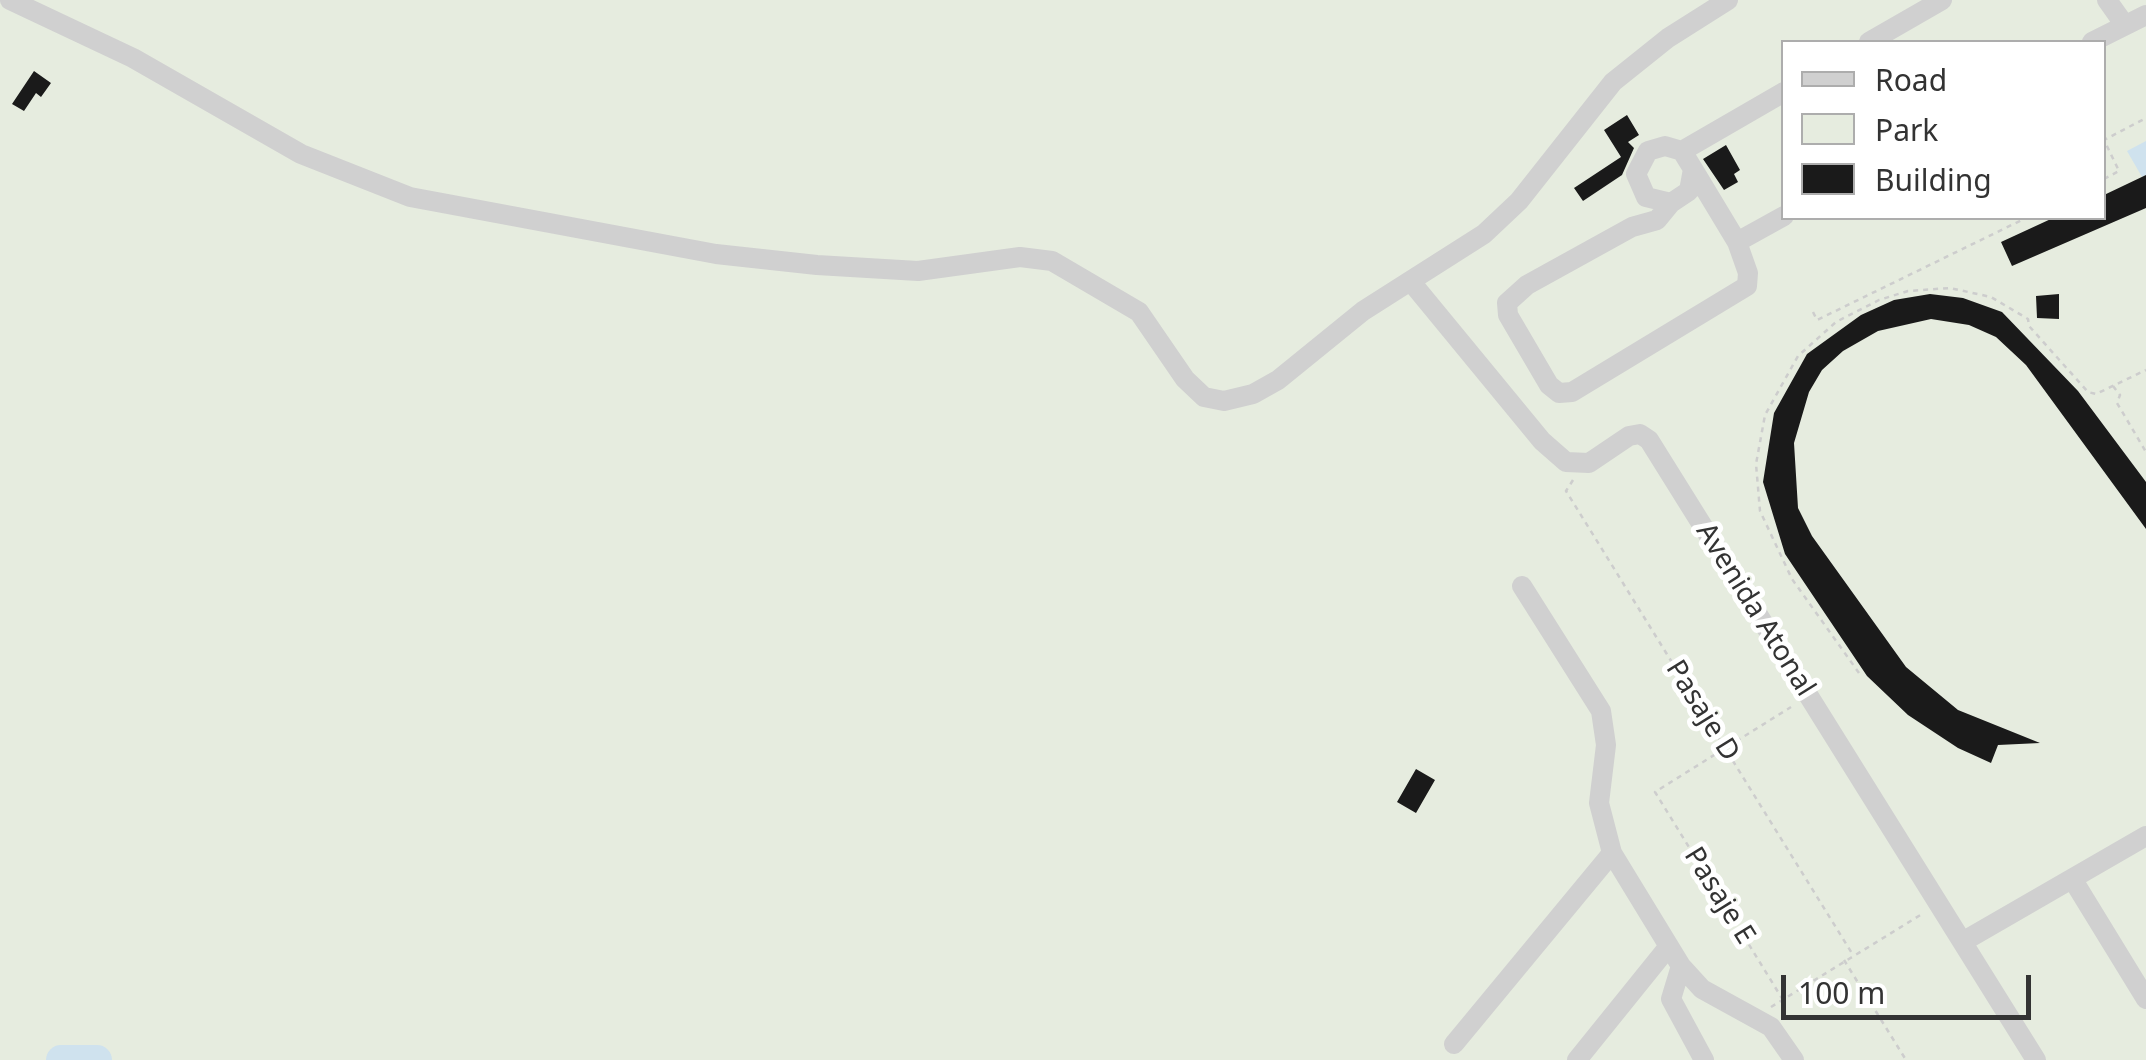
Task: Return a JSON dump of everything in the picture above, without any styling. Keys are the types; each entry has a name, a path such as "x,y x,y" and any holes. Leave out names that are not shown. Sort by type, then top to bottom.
{"street":[{"path":"10,0 133,58 301,154 410,198 716,254 817,266 918,270 1020,257 1052,261 1139,312 1186,379 1204,397 1215,400 1242,399 1266,388 1363,311 1412,283 1500,220 1613,82 1668,38 1728,0"},
{"path":"1872,40 1942,0"},
{"path":"2107,0 2124,24"},
{"path":"2096,40 2146,15"},
{"path":"1687,160 1781,94"},
{"path":"1646,198 1637,183 1642,157 1656,147 1687,160 1737,242 1748,273 1747,286 1572,392 1559,393 1549,385 1508,316 1507,304 1528,285 1632,227 1657,220 1694,180 1687,160"},
{"path":"1646,198 1717,208"},
{"path":"1632,227 1646,198"},
{"path":"1737,242 1781,218"},
{"path":"1412,283 1542,442 1574,465"},
{"name":"Avenida Atonal","path":"1574,465 1588,463 1629,436 1640,434 1649,440 2036,1060"},
{"path":"1522,586 1601,711 1606,745 1599,803 1612,852 1681,966 1702,989 1770,1027 1794,1060"},
{"path":"1964,941 2146,836"},
{"path":"1454,1044 1612,852"},
{"path":"2073,880 2146,999"},
{"path":"1577,1060 1669,946"},
{"path":"1681,966 1671,999 1704,1060"}],"path":[{"path":"2106,139 2146,118"},
{"path":"2106,144 2119,171 2106,178"},
{"path":"1813,312 1817,320 2022,220"},
{"path":"1859,672 1792,579 1760,511 1756,464 1765,416 1798,356 1836,322 1879,300 1908,291 1950,288 1991,296 2028,319 2029,326 2088,392 2096,394 2146,370"},
{"path":"2113,386 2120,395 2117,403 2146,452"},
{"name":"Pasaje D","path":"1574,465 1576,476 1566,491 1854,955"},
{"path":"1725,748 1809,696"},
{"name":"Pasaje E","path":"1725,748 1656,792 1783,1000 1844,960"},
{"path":"1906,1060 1844,960 1940,903"}],"green space":[{"path":"0,0 2146,0 2146,1060 0,1060"}],"water":[{"path":"2146,141 2146,175 2142,177 2127,151"}],"building":[{"path":"34,71 51,83 41,97 36,93 24,111 12,104"},
{"path":"1627,115 1639,135 1628,142 1634,148 1622,175 1583,201 1574,188 1621,157 1604,130"},
{"path":"1726,145 1740,170 1734,174 1738,182 1724,190 1703,159"},
{"path":"2146,175 2146,208 2012,266 2001,242 2049,220 2106,220 2106,194"},
{"path":"1930,294 1963,298 2002,312 2078,391 2146,482 2146,529 2026,365 1996,337 1969,325 1931,319 1878,331 1843,351 1822,370 1809,392 1794,443 1798,508 1812,536 1906,667 1958,710 2040,743 1998,745 1991,763 1958,748 1908,715 1867,676 1785,554 1763,482 1774,413 1807,354 1861,315 1894,300"},
{"path":"2059,294 2059,319 2037,318 2036,296"},
{"path":"1416,769 1435,780 1416,813 1397,802"}],"waterway":[{"path":"61,1060 97,1060"}]}
